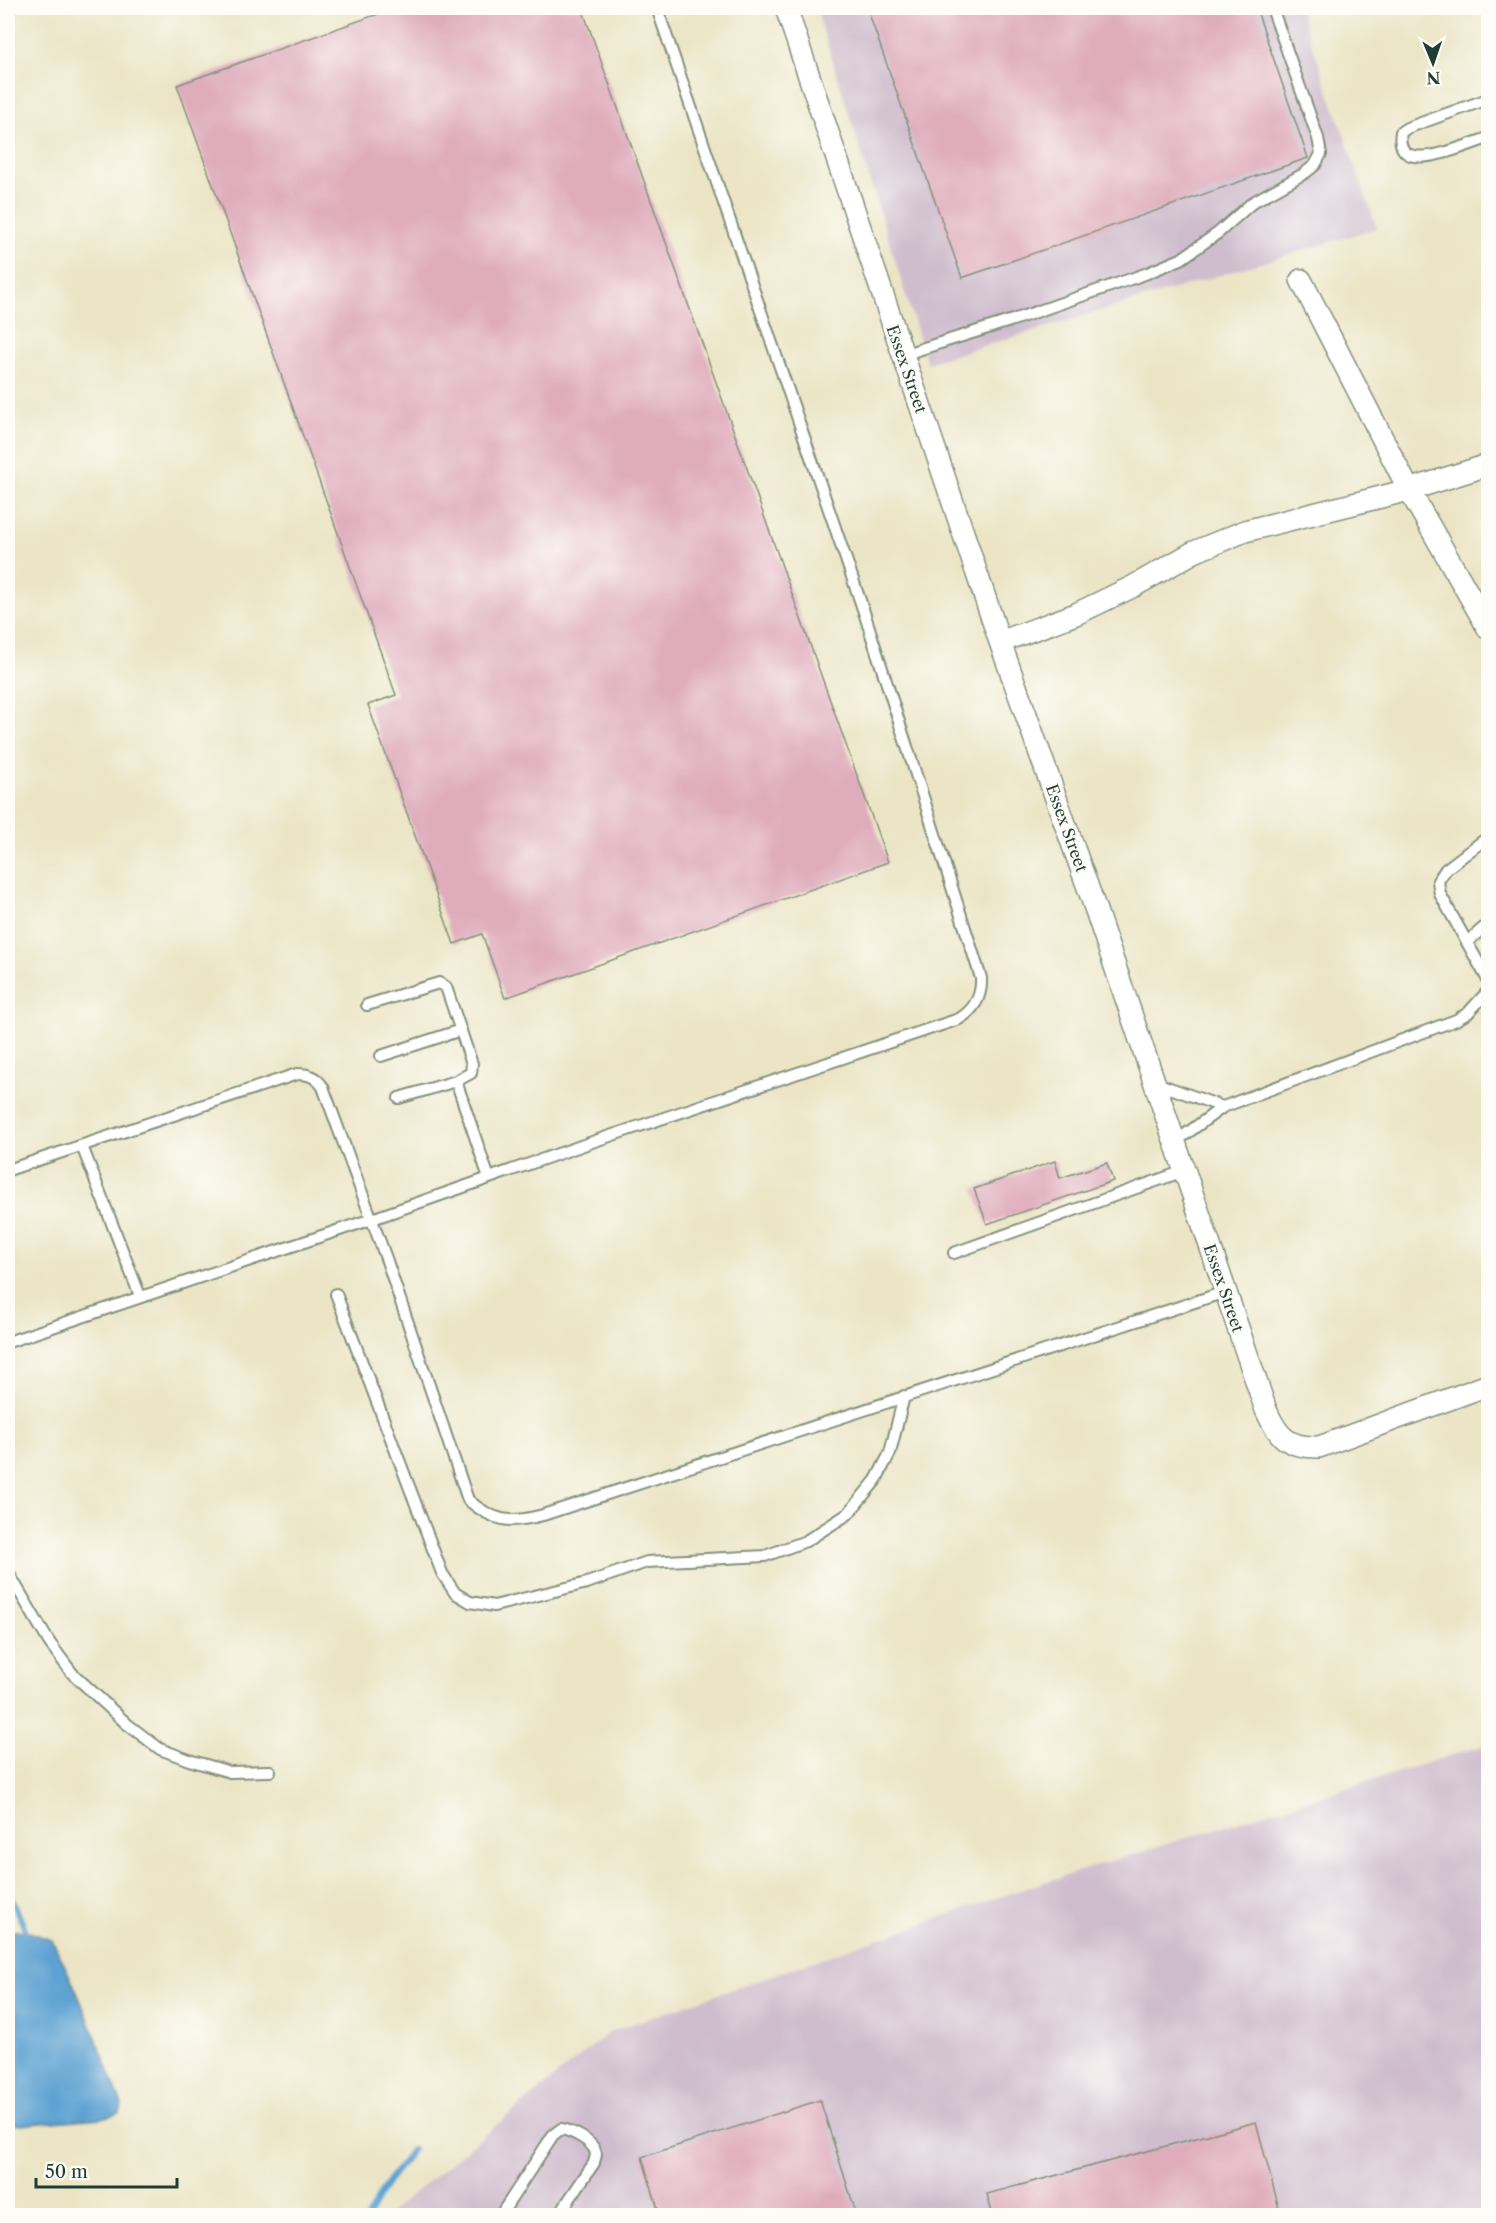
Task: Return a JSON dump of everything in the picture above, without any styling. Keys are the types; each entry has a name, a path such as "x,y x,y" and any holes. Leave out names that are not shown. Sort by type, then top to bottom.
{"street":[{"name":"Essex Street","path":"786,8 1000,642 1091,896 1272,1424 1281,1436 1299,1446 1319,1447 1488,1385"},
{"path":"1301,280 1409,489 1488,628"},
{"path":"1000,642 1076,614 1222,540 1488,465"}],"lane":[{"path":"8,1342 959,1019 967,1014 981,993 981,978 863,609 657,8"},
{"path":"902,355 1033,313 1181,259 1218,233 1253,202 1305,173 1314,165 1321,154 1318,138 1272,8"},
{"path":"1488,99 1407,128 1401,132 1400,139 1406,151 1414,158 1427,158 1488,138"},
{"path":"1488,837 1446,869 1438,881 1440,894 1488,980"},
{"path":"1467,942 1488,924"},
{"path":"367,1005 439,983 446,987 461,1030 472,1070 467,1076 399,1098"},
{"path":"1174,1142 1223,1107 1456,1020 1468,1013 1488,991"},
{"path":"381,1056 461,1030"},
{"path":"8,1170 297,1074 308,1074 317,1078 323,1087 372,1219 468,1500 495,1519 526,1520 543,1515 1225,1292"},
{"path":"456,1081 489,1178"},
{"path":"1154,1082 1223,1107"},
{"path":"81,1146 140,1296"},
{"path":"954,1253 1184,1171"},
{"path":"336,1294 442,1573 455,1593 470,1602 494,1606 587,1583 647,1562 765,1556 806,1541 848,1514 876,1480 890,1453 904,1396"},
{"path":"8,1572 49,1642 72,1673 127,1724 160,1749 189,1760 230,1772 270,1771"},
{"path":"500,2216 553,2135 561,2129 572,2131 591,2146 596,2154 594,2163 558,2216"}],"shaded area":[{"path":"816,8 1299,8 1377,228 927,363"},
{"path":"1488,1744 1488,2215 386,2216 611,2031 1032,1886"}],"water":[{"path":"26,1931 52,1940 98,2042 122,2105 120,2113 101,2118 18,2125 8,2120 8,1933"}],"building":[{"path":"395,8 582,8 888,862 505,998 482,934 454,944 368,705 396,695 177,85"},
{"path":"867,8 1256,8 1308,158 962,278"},
{"path":"1055,1161 1060,1178 1107,1163 1113,1181 987,1224 974,1189"},
{"path":"820,2100 857,2216 660,2216 642,2157"},
{"path":"1256,2122 1281,2216 993,2216 987,2194"}],"waterway":[{"path":"8,1891 26,1931"},
{"path":"368,2216 388,2181 413,2149"}]}
